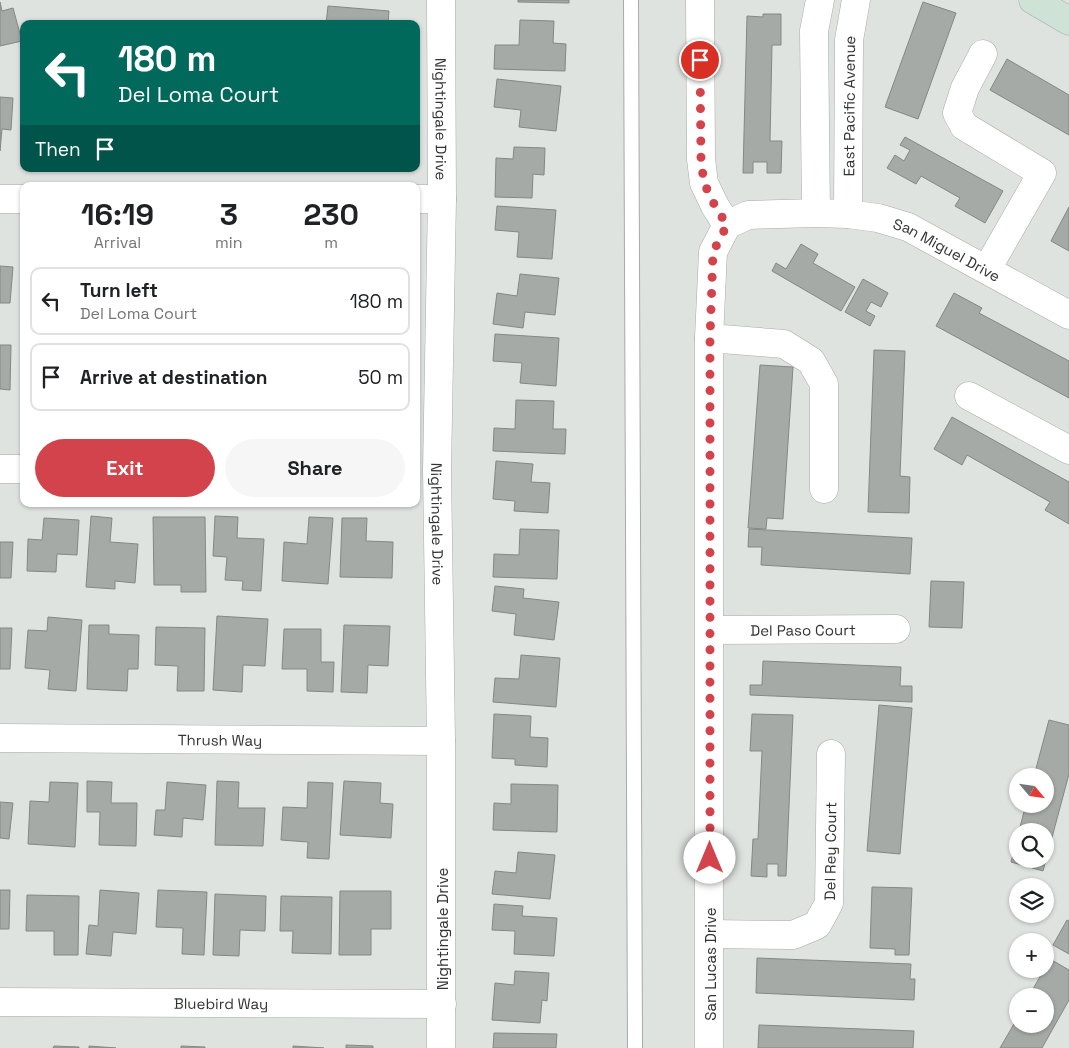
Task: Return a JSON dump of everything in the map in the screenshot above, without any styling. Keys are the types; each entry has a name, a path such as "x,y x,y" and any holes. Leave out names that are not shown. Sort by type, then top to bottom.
{"main road":[{"path":"1033,0 1069,21"}],"street":[{"name":"Nightingale Drive","path":"441,0 429,199 427,470 441,741 441,1048"},
{"path":"700,0 701,160 704,183 727,225 748,215 816,213 814,31 820,0"},
{"name":"East Pacific Avenue","path":"848,214 850,40 856,0"},
{"path":"982,54 965,88 957,113 964,126 1042,173 987,269"},
{"path":"0,199 20,199"},
{"name":"San Miguel Drive","path":"816,213 848,214 878,218 908,227 1069,315"},
{"name":"San Lucas Drive","path":"709,1048 710,338 713,252 727,225"},
{"path":"710,338 784,344 811,361 824,384 824,489"},
{"path":"969,396 1069,450"},
{"path":"0,469 20,469"},
{"name":"Del Paso Court","path":"711,630 896,629"},
{"name":"Thrush Way","path":"0,738 441,741"},
{"name":"Del Rey Court","path":"710,934 793,935 818,925 828,903 831,754"},
{"name":"Bluebird Way","path":"0,1002 442,1004"}],"lane":[{"path":"631,0 635,1048"}],"building":[{"path":"518,0 569,0 569,3 518,2"},
{"path":"0,2 2,11 13,8 20,34 20,41 0,46"},
{"path":"923,2 956,13 918,119 885,107"},
{"path":"328,6 389,11 388,20 326,20"},
{"path":"763,14 781,14 781,45 772,45 770,141 782,141 781,173 767,173 767,162 753,162 753,173 743,173 747,16 763,17"},
{"path":"520,20 554,21 553,43 566,44 565,71 494,69 495,45 519,45"},
{"path":"1007,59 1069,95 1069,135 990,90"},
{"path":"497,79 561,86 556,131 519,127 521,110 494,107"},
{"path":"0,97 13,98 11,130 2,129 0,151"},
{"path":"905,137 1003,191 985,223 955,206 960,198 921,176 916,184 887,168 895,155 904,161 910,150 900,145"},
{"path":"514,147 545,148 544,175 533,174 532,198 495,197 496,158 513,159"},
{"path":"497,206 556,210 552,259 517,257 519,232 495,230"},
{"path":"1069,207 1069,251 1051,241"},
{"path":"801,244 818,254 813,263 855,287 841,311 772,271 776,263 786,269"},
{"path":"0,266 13,267 10,303 0,303"},
{"path":"520,274 559,278 555,315 525,312 523,328 493,324 497,293 517,296"},
{"path":"863,279 888,293 881,307 871,302 866,311 875,316 870,326 845,312"},
{"path":"954,293 982,308 979,313 1069,361 1069,398 936,326"},
{"path":"495,334 559,338 556,386 520,383 522,363 493,361"},
{"path":"0,345 11,345 10,390 0,389"},
{"path":"874,350 905,351 900,476 910,477 909,513 868,512"},
{"path":"760,365 793,367 783,519 767,518 766,529 748,528"},
{"path":"516,400 554,401 553,429 566,429 565,454 493,451 494,428 515,429"},
{"path":"952,417 1069,482 1069,524 1045,510 1050,502 967,455 962,465 934,449"},
{"path":"496,461 533,464 531,482 550,483 548,513 514,511 515,501 493,499"},
{"path":"91,516 112,518 110,542 138,544 135,583 115,581 115,589 86,587"},
{"path":"215,516 238,517 237,538 264,539 261,591 242,590 243,581 225,580 227,557 213,556"},
{"path":"153,517 205,517 206,592 181,592 181,585 154,585"},
{"path":"309,517 333,518 328,584 282,581 284,542 307,544"},
{"path":"44,518 79,520 77,555 57,554 56,572 27,571 28,539 42,540"},
{"path":"342,518 367,518 366,541 393,542 392,578 340,577"},
{"path":"520,529 559,530 557,579 493,577 494,554 519,555"},
{"path":"749,529 912,538 910,574 761,565 762,547 748,547"},
{"path":"0,542 13,542 11,578 0,578"},
{"path":"931,581 964,582 962,628 929,627"},
{"path":"495,586 524,589 523,598 559,602 554,640 514,635 516,614 492,611"},
{"path":"217,616 268,619 265,666 243,665 242,692 213,690"},
{"path":"48,617 82,620 76,691 48,689 50,670 25,668 28,630 47,631"},
{"path":"89,625 109,625 109,634 139,635 138,669 128,669 127,691 87,689"},
{"path":"344,625 390,626 388,666 368,665 367,693 341,692"},
{"path":"156,627 205,628 204,691 177,691 178,666 155,665"},
{"path":"0,628 12,628 10,669 0,669"},
{"path":"284,629 321,629 321,662 334,662 333,692 307,691 307,669 282,669"},
{"path":"521,655 560,658 556,707 493,702 495,678 519,679"},
{"path":"763,661 901,667 900,686 912,686 912,702 750,695 750,685 762,685"},
{"path":"879,705 912,708 900,854 867,851"},
{"path":"494,714 531,716 530,737 548,738 547,767 515,765 515,759 492,758"},
{"path":"752,714 793,715 786,876 778,876 778,864 767,864 767,877 751,876 753,839 758,839 762,751 750,751"},
{"path":"1049,720 1069,725 1069,774 1054,830 1054,823 1021,823 1024,813 1054,813 1054,768 1036,768"},
{"path":"87,781 112,782 111,803 137,803 136,846 99,845 100,812 87,812"},
{"path":"217,781 239,782 238,808 265,808 263,846 215,845"},
{"path":"344,781 381,783 380,803 393,804 391,838 340,835"},
{"path":"50,782 78,783 75,847 28,844 30,801 49,802"},
{"path":"167,782 206,785 203,820 183,818 182,837 154,835 156,810 165,810"},
{"path":"308,782 333,783 329,859 307,858 308,842 281,840 283,807 307,808"},
{"path":"511,784 558,785 557,832 493,830 494,803 511,804"},
{"path":"0,802 13,803 9,839 0,838"},
{"path":"518,852 555,855 550,899 492,894 495,871 516,873"},
{"path":"1032,868 1044,868 1043,871"},
{"path":"872,887 912,888 909,955 895,955 895,949 870,948"},
{"path":"0,890 10,890 9,929 0,929"},
{"path":"100,890 139,893 136,934 113,932 111,956 86,954 89,925 98,926"},
{"path":"158,890 207,892 204,955 182,954 183,928 156,927"},
{"path":"340,891 391,891 391,929 371,929 371,955 339,955"},
{"path":"215,894 266,896 265,931 240,930 239,956 213,955"},
{"path":"27,895 79,896 78,955 54,955 54,931 26,931"},
{"path":"281,896 332,897 331,954 292,953 293,931 280,931"},
{"path":"494,904 523,906 522,916 557,918 554,956 514,954 515,931 492,930"},
{"path":"1067,920 1069,921 1069,954 1054,946"},
{"path":"757,958 911,964 910,979 915,979 914,1000 756,993"},
{"path":"1054,961 1069,970 1069,1000 1054,1027 1054,988 1034,988 1039,978 1054,978"},
{"path":"515,971 549,973 547,1001 542,1000 540,1023 492,1020 495,983 514,985"},
{"path":"759,1025 914,1031 913,1048 758,1048"},
{"path":"1009,1032 1050,1033 1042,1048 1000,1048"},
{"path":"494,1033 557,1034 556,1048 493,1048"},
{"path":"346,1045 373,1046 373,1048 346,1048"},
{"path":"54,1046 79,1047 79,1048 53,1048"},
{"path":"89,1046 116,1048 89,1048"},
{"path":"181,1046 205,1047 205,1048 181,1048"},
{"path":"293,1046 324,1048 293,1048"}],"route":[{"path":"700,60 701,160 704,183 727,225 713,252 710,338 710,858"}]}
